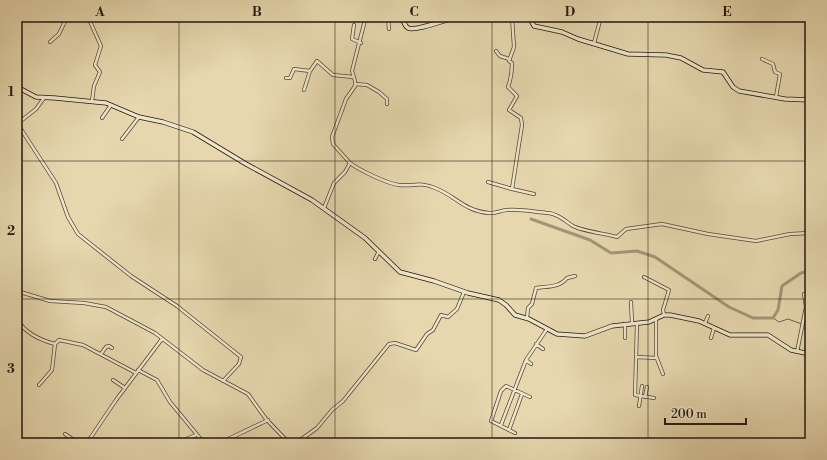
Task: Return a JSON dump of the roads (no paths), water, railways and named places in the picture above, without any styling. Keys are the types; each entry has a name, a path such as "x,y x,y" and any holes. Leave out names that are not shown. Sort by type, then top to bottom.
{"street":[{"path":"50,42 59,34 66,17"},
{"path":"88,17 101,46 95,66 100,72 94,86 92,101"},
{"path":"394,17 365,19 352,71 355,84 346,99 332,137 334,144 350,163 361,170 397,185 418,184 434,187 453,197 463,206 480,211 492,213 508,210 550,214 565,219 575,227 617,237 626,229 662,224 708,234 753,241 761,241 790,234 810,233"},
{"path":"401,17 406,27 410,29 425,27 444,19 458,17"},
{"path":"512,17 514,47 509,61 512,63 512,74 509,89 517,96 509,110 521,118 522,126 512,189"},
{"path":"528,17 534,26 562,32 594,44 628,54 666,55 676,57 703,70 723,72 733,87 739,91 776,97 810,100"},
{"path":"594,44 601,17"},
{"path":"388,18 389,29"},
{"path":"354,25 352,39 360,43"},
{"path":"496,51 500,56 510,59"},
{"path":"762,60 773,64 775,72 780,74 776,97"},
{"path":"304,90 310,71 318,61 333,75 353,77"},
{"path":"286,78 290,78 294,69 310,71"},
{"path":"355,84 365,85 379,92 387,99 387,104"},
{"path":"17,88 32,96 92,101 111,105 139,117 163,122 193,132 240,161 290,187 324,208 379,251 402,273 503,302 515,315 527,318 561,335 581,336 612,326 656,320 664,315 672,315 705,323 714,328 737,336 768,335 788,348 797,352 810,354"},
{"path":"44,98 36,109 17,124 54,180 68,217 78,234 131,276 177,306 241,357 239,364 222,381"},
{"path":"102,118 111,105"},
{"path":"122,139 139,117"},
{"path":"324,208 334,183 346,170 350,163"},
{"path":"488,182 534,194"},
{"path":"375,259 379,251"},
{"path":"527,318 528,308 532,304 536,288 563,283 567,278 575,276"},
{"path":"644,277 669,290 663,310 664,315"},
{"path":"17,291 50,301 84,303 106,307 157,334 203,370 248,394 268,420 289,443"},
{"path":"296,443 317,428 334,408 343,401 389,344 395,343 416,350 427,334 433,330 441,316 448,317 456,309 464,292"},
{"path":"797,352 806,307 804,294"},
{"path":"631,302 632,324"},
{"path":"705,323 708,316"},
{"path":"17,319 20,325 29,332 55,344"},
{"path":"656,320 657,358 663,374"},
{"path":"637,323 635,395 654,398"},
{"path":"625,324 625,338"},
{"path":"501,425 526,360 548,328"},
{"path":"711,338 714,328"},
{"path":"87,443 125,388 162,339"},
{"path":"40,385 52,370 55,344 60,340 73,342 157,380 196,435 200,437 204,443"},
{"path":"536,344 543,349"},
{"path":"101,354 107,346 112,348"},
{"path":"636,357 657,358"},
{"path":"526,360 531,364"},
{"path":"113,380 125,388"},
{"path":"515,433 491,421 500,395 504,386 530,397"},
{"path":"640,406 642,386"},
{"path":"645,397 647,387"},
{"path":"509,430 522,394"},
{"path":"220,443 268,420"},
{"path":"65,434 78,443"},
{"path":"177,443 196,435"},
{"path":"90,438 96,443"}],"waterway":[{"path":"531,219 590,240 611,253 637,251 655,257 729,307 753,318 773,318 778,310 782,286 801,273 810,271"},
{"path":"773,318 779,322 788,319 810,327"}]}
